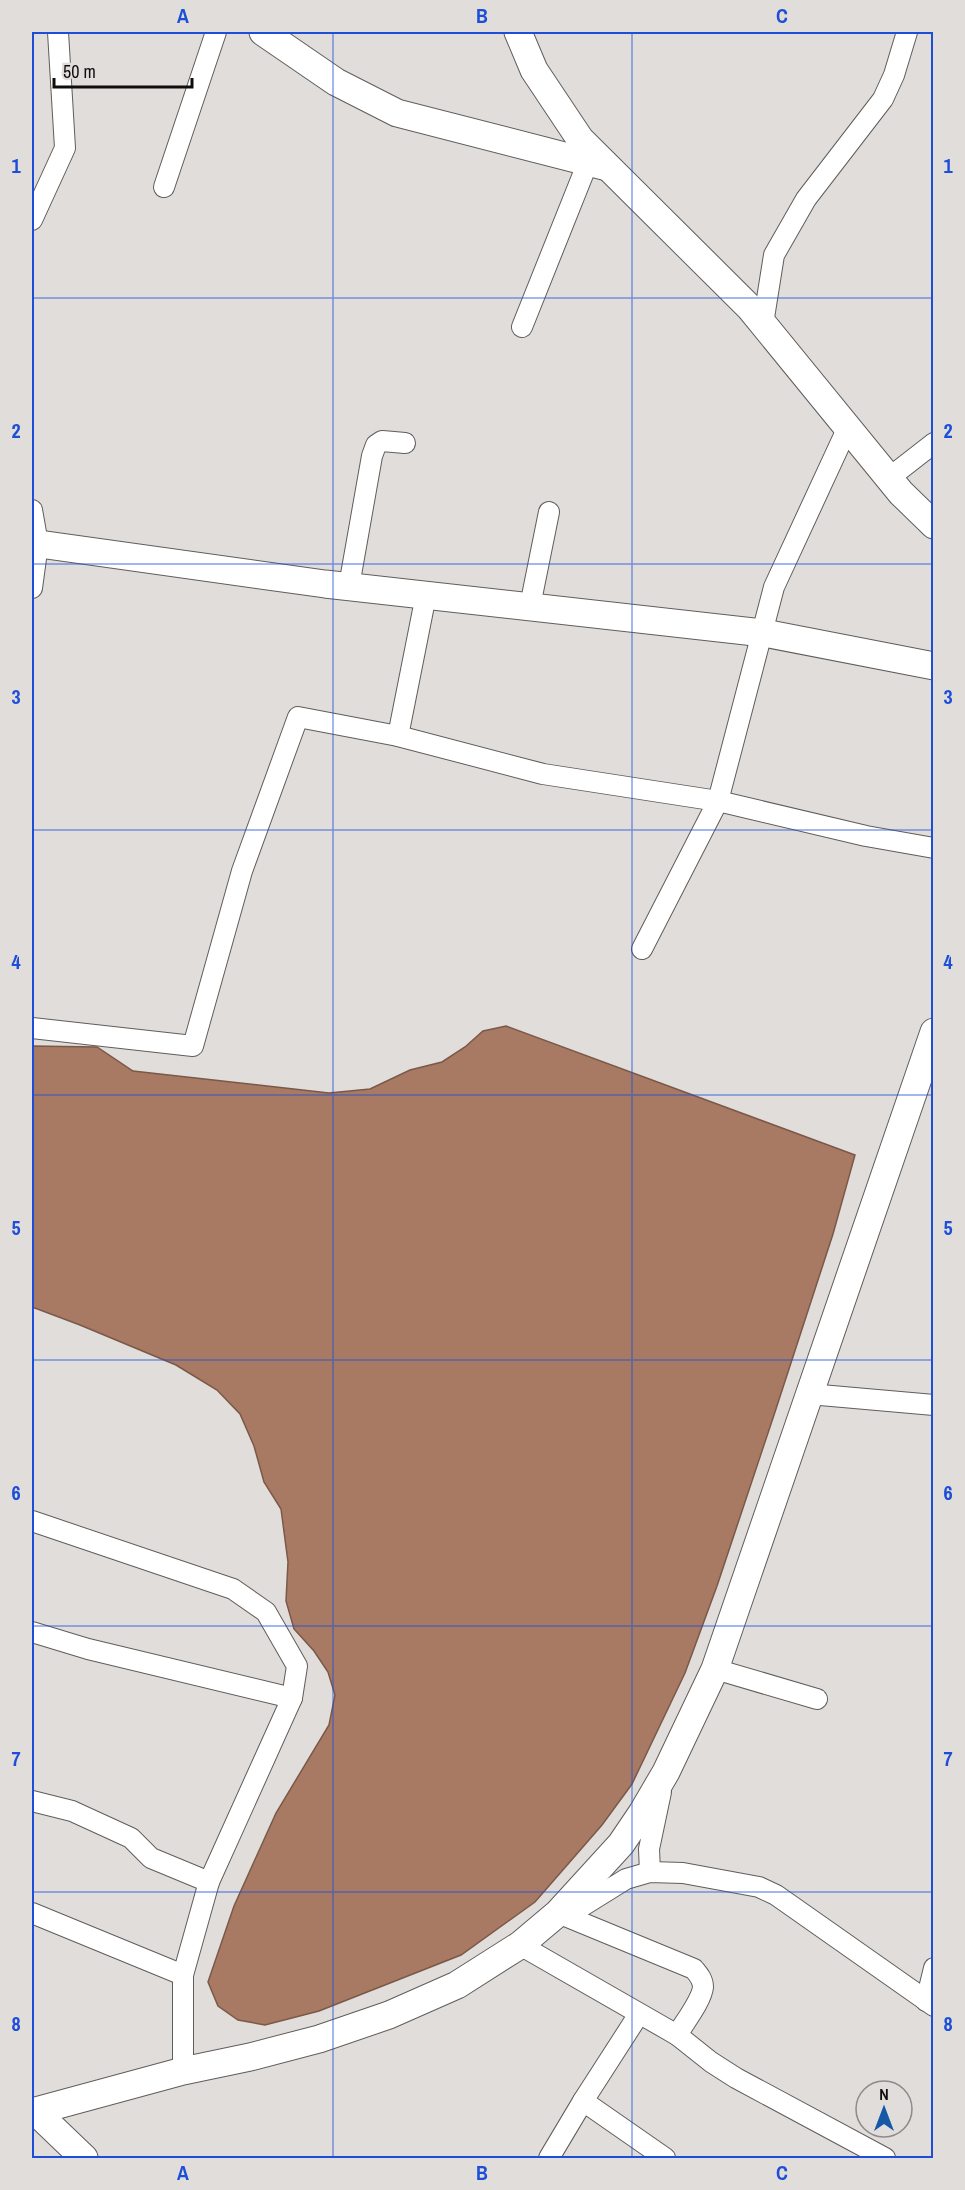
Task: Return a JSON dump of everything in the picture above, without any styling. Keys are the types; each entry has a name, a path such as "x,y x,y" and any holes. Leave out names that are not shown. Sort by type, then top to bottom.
{"street":[{"path":"32,220 64,148 58,32"},
{"path":"164,187 216,32"},
{"path":"263,32 336,82 397,113 598,165"},
{"path":"518,32 534,70 598,165 750,308 889,478 928,517"},
{"path":"763,324 774,255 806,199 883,99 894,75 907,32"},
{"path":"522,327 598,165"},
{"path":"642,949 718,801 774,588 848,427"},
{"path":"349,586 372,456 376,445 382,441 405,443"},
{"path":"889,478 933,442"},
{"path":"32,510 35,543 32,588"},
{"path":"530,606 549,512"},
{"path":"35,543 349,586 764,633 933,666"},
{"path":"398,736 426,595"},
{"path":"32,1028 193,1046 242,871 298,717 398,736 543,774 718,801 866,836 933,848"},
{"path":"34,2112 183,2071 319,2039 389,2015 457,1985 520,1945 558,1913 621,1844 666,1772 715,1669 933,1032"},
{"path":"809,1394 933,1405"},
{"path":"32,1521 232,1589 266,1612 297,1666 292,1698 209,1882 183,1976 183,2071"},
{"path":"32,1632 88,1649 292,1698"},
{"path":"715,1669 817,1699"},
{"path":"650,1872 651,1837 666,1772"},
{"path":"32,1801 82,1815 131,1838 151,1858 209,1882"},
{"path":"558,1913 581,1907 626,1879 650,1872 694,1875 759,1887 776,1895 930,2004"},
{"path":"32,1913 183,1976"},
{"path":"558,1913 694,1969 701,1977 703,1986 698,1999 676,2035"},
{"path":"520,1945 676,2035 736,2078 885,2158"},
{"path":"930,2004 933,1968"},
{"path":"549,2158 639,2014"},
{"path":"583,2101 665,2158"},
{"path":"34,2112 84,2158"}],"shaded area":[{"path":"506,1026 855,1155 833,1234 717,1586 685,1673 632,1784 602,1825 535,1902 461,1955 319,2011 265,2025 238,2020 218,2006 208,1982 234,1906 276,1813 329,1725 335,1695 328,1672 314,1651 294,1629 286,1601 288,1562 281,1509 264,1482 254,1446 240,1414 217,1390 176,1365 32,1307 32,1046 97,1047 133,1071 329,1093 370,1089 410,1070 442,1062 465,1047 483,1031"}]}
